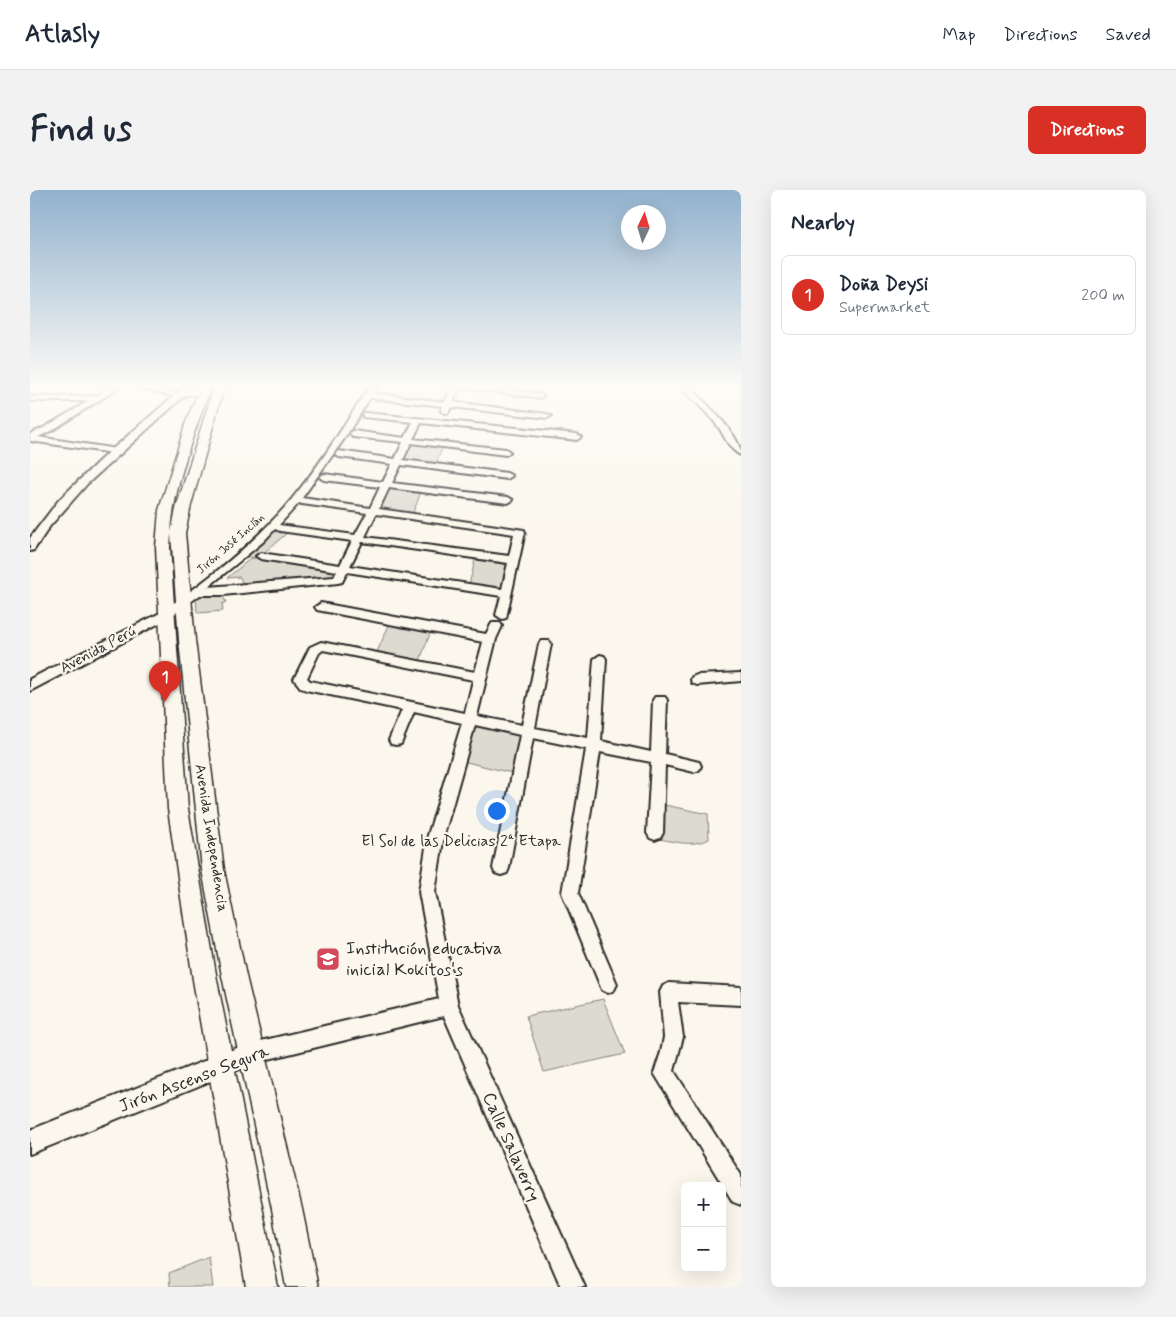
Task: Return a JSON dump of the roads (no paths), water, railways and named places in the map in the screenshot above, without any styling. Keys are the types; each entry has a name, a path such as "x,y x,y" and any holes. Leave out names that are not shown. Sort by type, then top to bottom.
{"main road":[{"name":"Avenida Independencia","path":"194,438 194,445 166,510 171,546 166,614 178,809 221,1066 262,1287"},
{"name":"Avenida Independencia","path":"171,546 190,597 197,748 213,870 287,1209 302,1287"},
{"path":"174,722 196,718"},
{"path":"188,877 213,870"},
{"path":"198,934 224,925"}],"street":[{"path":"31,438 117,452"},
{"path":"30,547 57,509 117,452 135,438"},
{"name":"Jirón José Inclán","path":"166,614 190,597 260,539 295,501 338,438"},
{"path":"393,438 506,452"},
{"path":"730,438 741,452"},
{"path":"190,597 223,591 338,580 385,484 410,440"},
{"path":"339,454 506,476"},
{"path":"324,477 508,500"},
{"path":"302,502 520,532 502,614"},
{"path":"280,528 513,560"},
{"path":"261,556 506,593"},
{"path":"321,607 490,639"},
{"name":"Avenida Perú","path":"30,686 166,614"},
{"name":"Calle Salaverry","path":"496,626 490,639 470,718 436,835 427,892 449,1006 572,1287"},
{"path":"501,868 530,731 545,644"},
{"path":"480,677 322,646 314,650 300,679 306,685 694,766"},
{"path":"600,659 594,744 570,893 608,984"},
{"path":"697,680 741,677"},
{"path":"654,833 660,700"},
{"path":"396,740 410,706"},
{"path":"740,997 669,992 668,1000 673,1033 672,1053 664,1073 741,1194"},
{"name":"Jirón Ascenso Segura","path":"30,1142 252,1052 449,1006"}],"place":[{"name":"Doña Deysi","path":"165,702"},
{"name":"Institución educativa inicial Kokitos's","path":"328,959"}],"district":[{"name":"El Sol de las Delicias 2ª Etapa","path":"461,841"}]}
